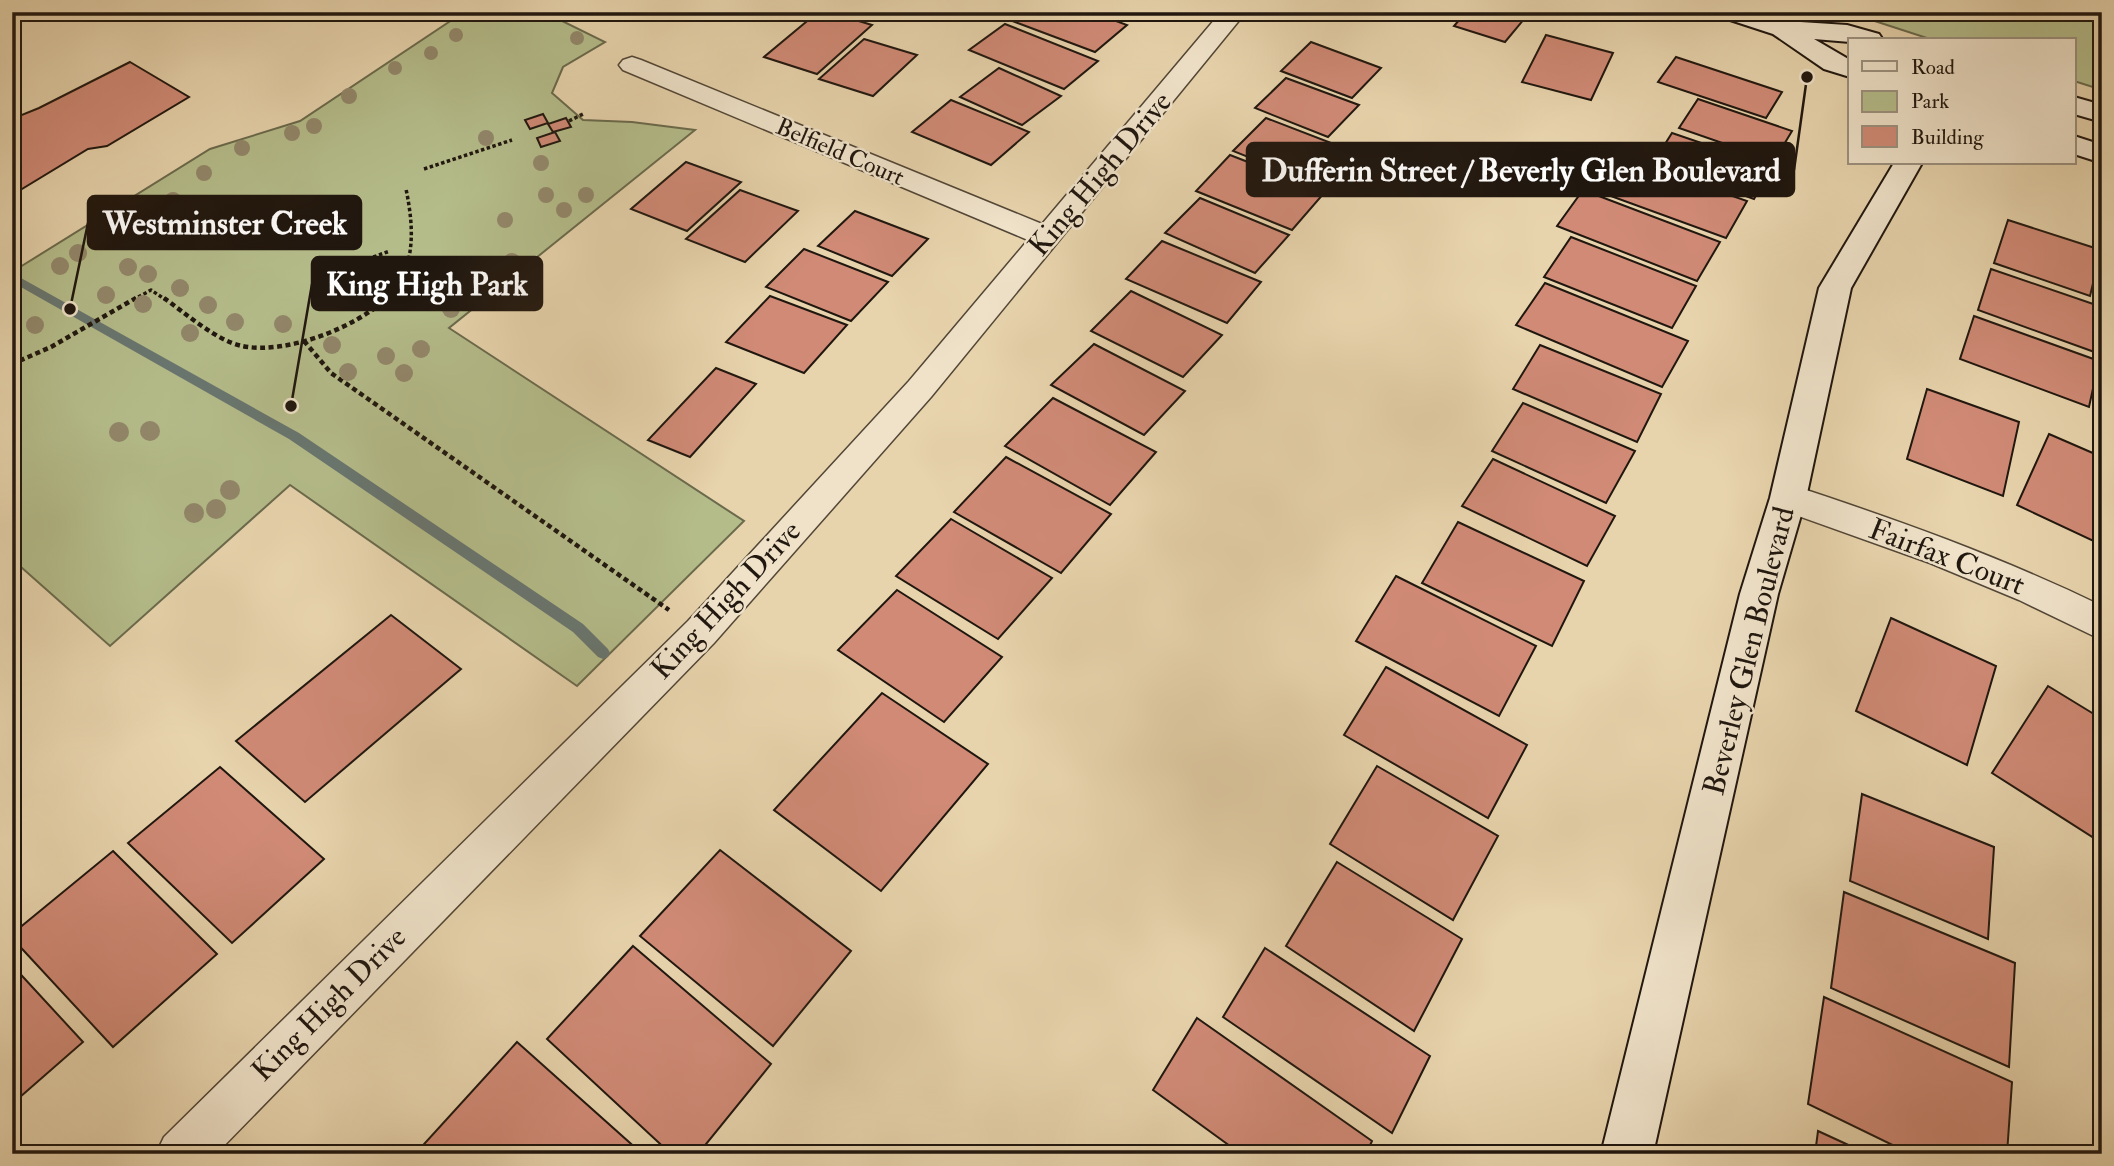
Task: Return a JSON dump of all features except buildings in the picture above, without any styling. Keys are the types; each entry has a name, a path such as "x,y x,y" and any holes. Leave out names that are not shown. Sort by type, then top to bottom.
{"street":[{"name":"King High Drive","path":"181,1154 701,632 920,388 1234,12"},
{"path":"1730,12 1782,29 1847,33 1863,38"},
{"path":"1782,29 1833,63 1848,68"},
{"name":"Belfield Court","path":"632,65 1048,237"},
{"path":"2076,106 2102,114"},
{"path":"2076,146 2102,154"},
{"name":"Beverley Glen Boulevard","path":"1627,1154 1759,594 1788,498 1835,288 1907,164"},
{"name":"Fairfax Court","path":"1788,498 1943,553 2032,589 2102,624"}],"path":[{"path":"569,121 585,113"},
{"path":"424,169 512,141"},
{"path":"12,364 51,347 151,290 240,346 304,341 333,333 378,310 401,279 414,240 406,189"},
{"path":"404,248 412,247"},
{"path":"362,261 390,251"},
{"path":"304,341 331,373 701,632"}],"green space":[{"path":"464,12 544,12 605,42 563,67 552,93 583,120 632,122 695,130 449,328 744,521 577,686 290,485 110,646 12,559 12,272 210,149 300,121"},
{"path":"1847,12 2102,12 2102,90 2076,82 2076,38 1927,38"}],"waterway":[{"path":"12,277 294,436 578,628 603,653"}],"place":[{"name":"Dufferin Street / Beverly Glen Boulevard","path":"1807,77"},
{"name":"Westminster Creek","path":"70,309"},
{"name":"King High Park","path":"291,406"}]}
